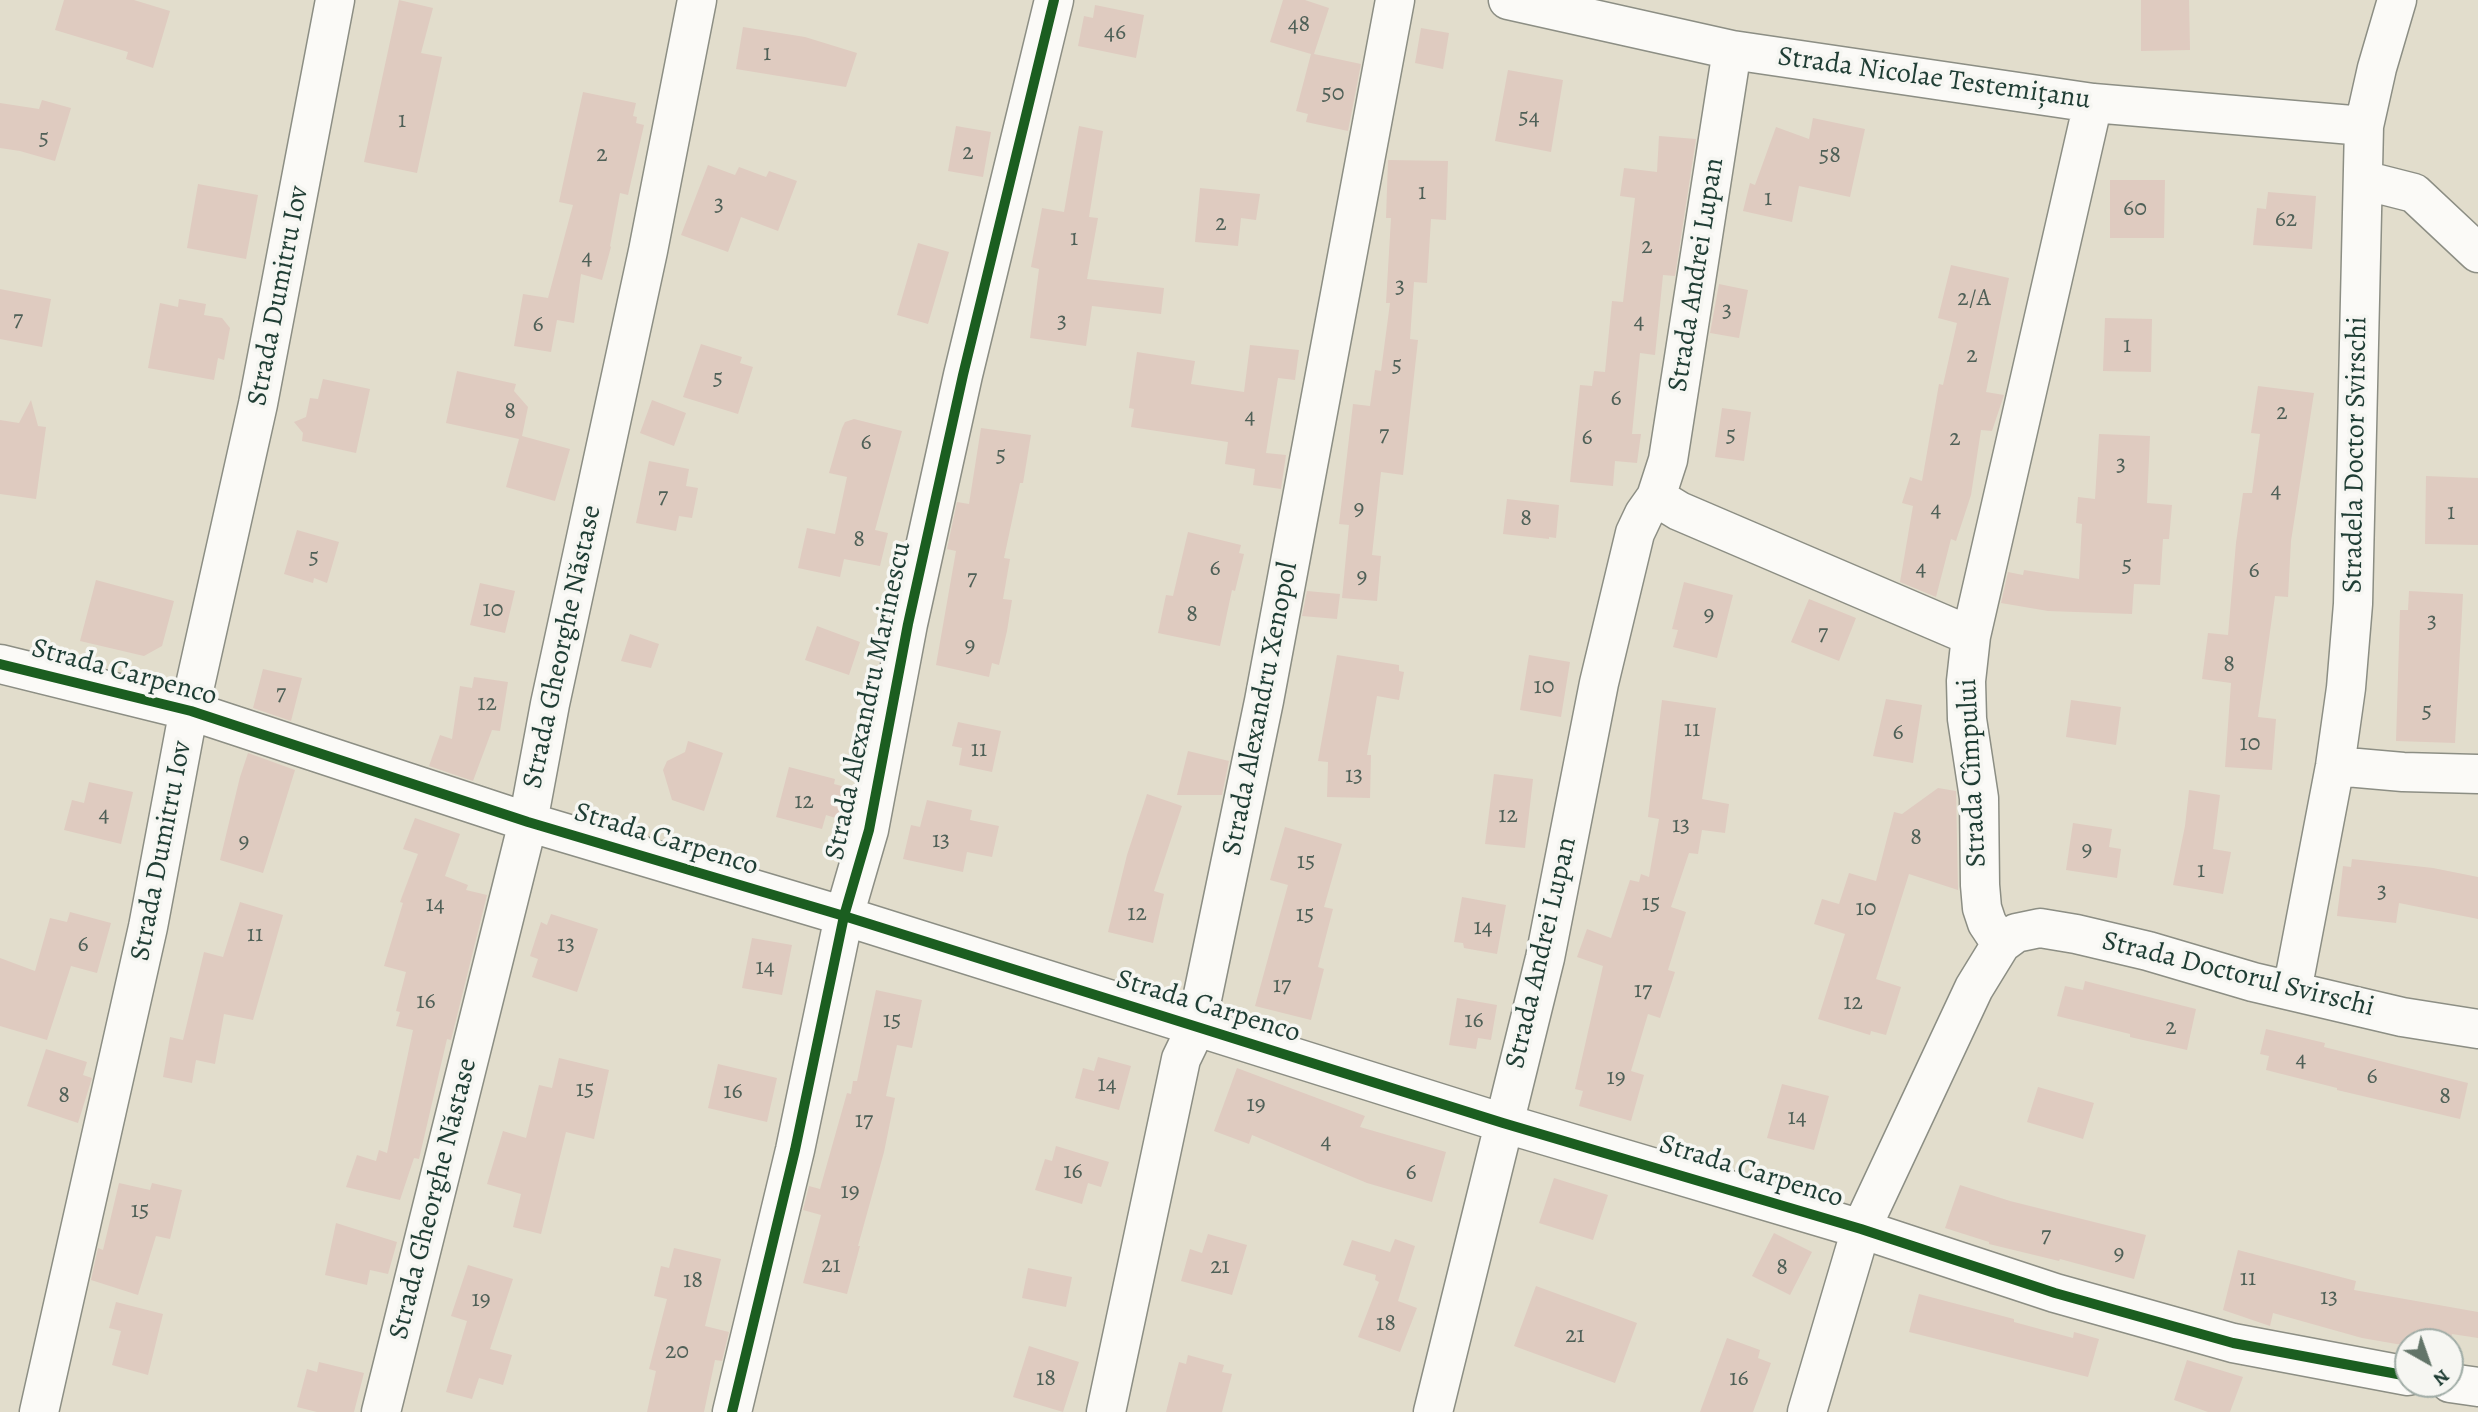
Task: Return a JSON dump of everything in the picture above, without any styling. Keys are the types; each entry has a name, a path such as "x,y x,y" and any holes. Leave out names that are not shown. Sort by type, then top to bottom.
{"street":[{"name":"Strada Dumitru Iov","path":"39,1412 148,927 185,730 258,404 335,0"},
{"name":"Strada Gheorghe Năstase","path":"381,1412 528,822 550,704 648,251 697,0"},
{"name":"Strada Alexandru Marinescu","path":"732,1412 795,1150 844,916 869,830 908,624 960,388 1054,0"},
{"name":"Strada Alexandru Xenopol","path":"1106,1412 1181,1059 1196,1028 1264,701 1395,0"},
{"name":"Strada Nicolae Testemițanu","path":"1508,0 1732,50 2093,103 2364,126"},
{"name":"Stradela Doctor Svirschi","path":"2292,991 2336,766 2345,700 2353,604 2364,126 2395,1"},
{"name":"Strada Andrei Lupan","path":"1433,1412 1545,958 1599,683 1635,533 1656,497 1668,460 1732,50"},
{"name":"Strada Cîmpului","path":"2001,944 1985,916 1980,885 1979,798 1966,706 1966,681 1971,636 2093,103"},
{"path":"2363,180 2414,193 2478,253"},
{"path":"1656,497 1679,511 1791,561 1971,636"},
{"name":"Strada Carpenco","path":"0,664 191,711 528,822 844,916 1503,1123 1861,1228 2055,1293 2233,1343 2394,1373"},
{"path":"2336,766 2403,772 2478,774"},
{"name":"Strada Doctorul Svirschi","path":"2001,944 2016,933 2040,928 2148,951 2292,991 2402,1017 2478,1029"},
{"path":"1807,1412 1861,1228 1974,988 2001,944"}],"building":[{"path":"64,0 134,0 170,11 153,68 126,59 128,52 55,30"},
{"path":"399,0 433,8 421,53 442,57 417,173 364,162"},
{"path":"1283,0 1305,0 1329,8 1314,54 1361,64 1348,131 1306,122 1308,114 1296,111 1311,54 1270,42"},
{"path":"2141,0 2189,0 2190,50 2141,51"},
{"path":"1095,5 1144,15 1136,58 1078,46 1084,16 1093,18"},
{"path":"743,27 805,37 857,53 846,87 736,69"},
{"path":"1421,28 1449,33 1443,69 1415,63"},
{"path":"1508,70 1563,80 1551,152 1495,141"},
{"path":"583,92 636,103 633,116 637,117 636,123 644,125 628,195 620,193 611,247 602,280 581,274 574,323 557,320 551,352 514,346 523,294 548,298 573,205 559,202"},
{"path":"42,100 71,108 55,161 0,148 0,103 39,109"},
{"path":"1813,118 1865,129 1850,197 1799,186 1792,222 1743,211 1750,183 1755,185 1776,127 1809,139"},
{"path":"956,126 991,132 983,177 948,171"},
{"path":"1079,126 1103,131 1089,217 1098,218 1087,279 1164,288 1161,314 1092,306 1086,346 1030,338 1039,269 1031,267 1042,208 1064,212"},
{"path":"1659,136 1696,139 1675,276 1663,275 1655,355 1640,353 1632,434 1641,434 1637,463 1615,461 1613,486 1570,482 1580,385 1592,386 1594,371 1605,372 1612,301 1623,302 1635,198 1620,196 1624,168 1657,172"},
{"path":"1388,160 1448,161 1446,220 1431,219 1427,283 1414,282 1410,339 1418,340 1403,475 1381,472 1372,555 1381,556 1377,601 1342,598 1349,525 1339,524 1353,404 1370,406 1375,370 1381,371 1390,303 1386,303 1391,218 1386,218"},
{"path":"708,165 735,175 739,167 766,177 769,171 797,181 778,231 741,217 728,252 681,235"},
{"path":"2110,180 2165,180 2164,238 2110,238"},
{"path":"198,184 258,195 246,259 187,248"},
{"path":"1200,188 1260,194 1256,220 1241,218 1238,246 1195,242"},
{"path":"2268,192 2316,196 2312,249 2253,245 2257,208 2266,209"},
{"path":"918,243 949,252 928,324 897,315"},
{"path":"1951,265 2009,278 1986,392 2004,395 1992,431 1981,430 1971,495 1956,541 1951,539 1936,597 1900,582 1913,506 1902,503 1910,477 1922,481 1939,384 1943,385 1957,323 1938,318"},
{"path":"1719,284 1748,290 1739,338 1710,333"},
{"path":"0,289 51,299 42,347 0,339"},
{"path":"179,299 206,304 204,315 222,318 230,328 224,360 218,358 214,380 148,368 160,303 178,307"},
{"path":"2105,318 2152,319 2151,372 2103,371"},
{"path":"701,344 742,357 740,363 753,367 738,414 683,397"},
{"path":"1250,345 1299,350 1295,380 1278,378 1266,453 1286,455 1281,489 1253,485 1255,469 1225,464 1228,442 1131,427 1134,409 1129,408 1137,352 1195,361 1191,384 1244,392"},
{"path":"457,371 516,384 514,391 528,407 522,436 570,449 555,501 506,487 519,439 446,423"},
{"path":"323,379 370,389 356,453 302,441 303,433 294,422 306,417 310,398 318,399"},
{"path":"2258,386 2314,393 2291,541 2288,597 2275,596 2258,717 2276,719 2272,770 2225,767 2231,683 2202,679 2208,633 2228,635 2243,493 2252,493 2260,434 2251,433"},
{"path":"31,400 38,426 46,427 36,499 0,494 0,420 19,423"},
{"path":"652,400 686,413 674,446 640,433"},
{"path":"1722,408 1751,412 1744,461 1715,457"},
{"path":"854,419 902,431 875,530 888,533 880,566 844,559 840,577 798,568 807,528 835,534 847,477 829,473 842,428 845,422"},
{"path":"981,428 1031,435 1023,483 1020,483 1004,558 1010,559 1003,599 1012,600 1007,631 999,665 992,663 989,677 936,665 956,551 947,549 957,502 969,504"},
{"path":"2099,434 2150,436 2147,503 2172,505 2169,539 2163,539 2160,585 2134,584 2132,614 2048,611 2001,603 2008,572 2023,575 2024,570 2079,579 2082,524 2076,523 2078,497 2095,499"},
{"path":"649,461 689,469 686,486 698,488 692,518 679,516 676,531 636,523"},
{"path":"2426,476 2478,478 2478,545 2425,544"},
{"path":"1507,499 1559,505 1556,538 1503,534"},
{"path":"297,530 339,542 327,583 314,578 313,583 284,574"},
{"path":"1188,532 1241,545 1239,553 1244,554 1235,591 1232,590 1220,646 1158,633 1166,595 1173,596"},
{"path":"96,580 174,601 162,646 144,656 80,641"},
{"path":"1684,582 1733,595 1717,658 1673,647 1678,630 1672,629"},
{"path":"480,583 515,591 505,633 470,625"},
{"path":"1307,591 1340,594 1337,619 1302,616"},
{"path":"2409,591 2463,594 2455,743 2396,741 2400,610 2408,610"},
{"path":"1809,599 1856,618 1839,661 1791,642"},
{"path":"817,626 860,642 849,675 805,660"},
{"path":"630,634 659,644 651,668 621,661"},
{"path":"1337,655 1399,665 1399,671 1404,672 1399,700 1377,696 1367,755 1371,755 1370,798 1327,797 1328,762 1318,761"},
{"path":"1529,655 1570,662 1561,717 1520,710"},
{"path":"263,669 302,678 291,721 253,708"},
{"path":"474,677 508,682 500,731 492,730 473,781 429,766 440,735 452,739 460,686 472,688"},
{"path":"1886,699 1922,705 1913,763 1873,756"},
{"path":"1662,700 1716,708 1702,799 1729,804 1725,833 1702,830 1698,854 1689,853 1671,907 1686,912 1668,970 1675,972 1660,1018 1648,1014 1631,1071 1644,1075 1631,1121 1579,1106 1583,1091 1575,1089 1603,966 1577,957 1587,929 1611,938 1630,880 1639,882 1641,874 1649,877 1659,819 1648,817"},
{"path":"2071,700 2121,707 2116,745 2066,737"},
{"path":"958,722 1001,731 992,772 959,765 962,748 952,746"},
{"path":"688,741 723,753 704,811 672,800 663,770 667,761 685,752"},
{"path":"1188,751 1229,761 1222,795 1177,795"},
{"path":"248,753 295,770 263,873 220,860"},
{"path":"789,767 835,779 834,784 853,789 845,821 826,815 822,829 776,817"},
{"path":"1494,774 1533,779 1525,848 1485,844"},
{"path":"89,782 133,792 121,844 64,830 72,800 84,803"},
{"path":"1938,788 1956,791 1958,890 1909,874 1876,979 1901,987 1886,1035 1871,1031 1870,1035 1818,1019 1845,934 1814,924 1822,899 1839,904 1849,873 1876,881 1894,812 1902,814"},
{"path":"2189,790 2220,795 2213,849 2231,852 2223,894 2173,885"},
{"path":"1147,794 1182,806 1154,891 1164,894 1153,943 1108,932 1127,855"},
{"path":"927,800 972,810 970,820 999,826 992,857 967,852 963,872 903,859 911,825 920,827"},
{"path":"415,818 460,834 445,876 468,885 466,890 487,895 451,1040 447,1039 419,1159 414,1158 400,1200 346,1187 357,1155 376,1161 379,1150 387,1153 413,1030 396,1026 400,1012 396,1011 406,972 384,966 403,903 400,902 418,854 403,849"},
{"path":"2073,823 2112,829 2109,847 2121,849 2117,878 2066,870"},
{"path":"1285,827 1342,844 1324,907 1333,909 1318,967 1324,969 1311,1020 1255,1006 1288,885 1270,880"},
{"path":"2352,859 2433,868 2478,877 2478,919 2399,903 2396,923 2337,916 2343,866 2351,867"},
{"path":"1462,897 1506,905 1497,954 1464,948 1463,943 1454,942"},
{"path":"240,902 283,915 253,1020 224,1014 215,1064 196,1060 192,1083 163,1077 170,1037 183,1040 204,952 223,957"},
{"path":"70,912 111,923 97,973 71,966 47,1040 0,1026 0,958 35,971 50,918 67,922"},
{"path":"551,914 598,929 577,992 532,977 538,959 530,956 541,922 547,925"},
{"path":"752,938 792,945 782,995 742,988"},
{"path":"2085,981 2196,1009 2187,1050 2057,1016 2065,986 2083,990"},
{"path":"876,990 922,1000 912,1048 897,1045 886,1096 895,1098 884,1152 847,1294 803,1283 821,1215 803,1210 809,1186 820,1189 847,1093 851,1094 853,1081 857,1081"},
{"path":"1457,998 1497,1005 1491,1040 1478,1038 1476,1049 1449,1045"},
{"path":"2266,1029 2325,1043 2324,1047 2468,1083 2460,1119 2266,1070 2269,1056 2260,1054"},
{"path":"46,1049 87,1062 83,1075 92,1078 78,1123 27,1106"},
{"path":"1098,1057 1131,1066 1119,1110 1075,1098 1083,1068 1094,1071"},
{"path":"559,1058 609,1070 594,1139 566,1132 541,1234 513,1227 521,1194 487,1184 503,1131 526,1138 539,1085 552,1088"},
{"path":"718,1064 777,1078 767,1122 708,1108"},
{"path":"1237,1068 1365,1116 1360,1127 1446,1152 1432,1202 1367,1183 1252,1135 1249,1144 1214,1131"},
{"path":"1782,1084 1829,1096 1814,1150 1767,1138"},
{"path":"2038,1087 2094,1103 2083,1139 2027,1122"},
{"path":"1056,1146 1109,1162 1101,1187 1088,1183 1082,1204 1035,1190 1045,1159 1052,1161"},
{"path":"1554,1178 1608,1195 1593,1240 1539,1223"},
{"path":"119,1183 150,1190 152,1183 182,1190 170,1239 156,1236 138,1295 91,1280 98,1248 103,1250"},
{"path":"1960,1185 2010,1201 2146,1235 2134,1279 1989,1244 1945,1228"},
{"path":"336,1223 397,1242 388,1274 370,1270 367,1285 325,1275"},
{"path":"1774,1233 1812,1252 1790,1295 1752,1276"},
{"path":"1208,1234 1247,1245 1232,1295 1181,1281 1190,1249 1202,1253"},
{"path":"1395,1239 1415,1246 1398,1301 1417,1308 1400,1352 1358,1337 1379,1282 1375,1280 1376,1275 1343,1265 1352,1240 1390,1252"},
{"path":"674,1248 721,1259 705,1326 729,1332 722,1361 715,1360 704,1412 647,1412 656,1371 649,1369 667,1299 654,1296 661,1266 669,1268"},
{"path":"2238,1250 2356,1281 2354,1290 2478,1312 2478,1338 2464,1336 2464,1328 2394,1328 2394,1344 2362,1338 2273,1313 2270,1326 2223,1310"},
{"path":"468,1265 513,1279 490,1349 512,1355 503,1385 479,1378 472,1399 446,1392 467,1321 451,1316"},
{"path":"1028,1268 1072,1277 1066,1307 1022,1298"},
{"path":"1536,1286 1637,1323 1615,1383 1514,1346"},
{"path":"1919,1294 2073,1338 2074,1332 2099,1339 2088,1377 1909,1332"},
{"path":"116,1302 163,1314 148,1375 112,1365 121,1331 109,1328"},
{"path":"1727,1338 1760,1350 1758,1358 1771,1363 1753,1412 1700,1412"},
{"path":"1029,1346 1079,1362 1063,1412 1013,1397"},
{"path":"1188,1355 1224,1365 1222,1372 1232,1374 1222,1412 1166,1412 1179,1362 1186,1364"},
{"path":"2187,1360 2243,1377 2230,1412 2208,1412 2174,1400"},
{"path":"319,1362 364,1373 354,1412 317,1412 297,1407 307,1369 317,1372"}],"cycle path":[{"path":"732,1412 795,1150 844,916 869,830 908,624 963,375 1054,0"},
{"path":"0,664 191,711 528,822 844,916 1503,1123 1861,1229 2055,1293 2233,1343 2394,1373"}]}
